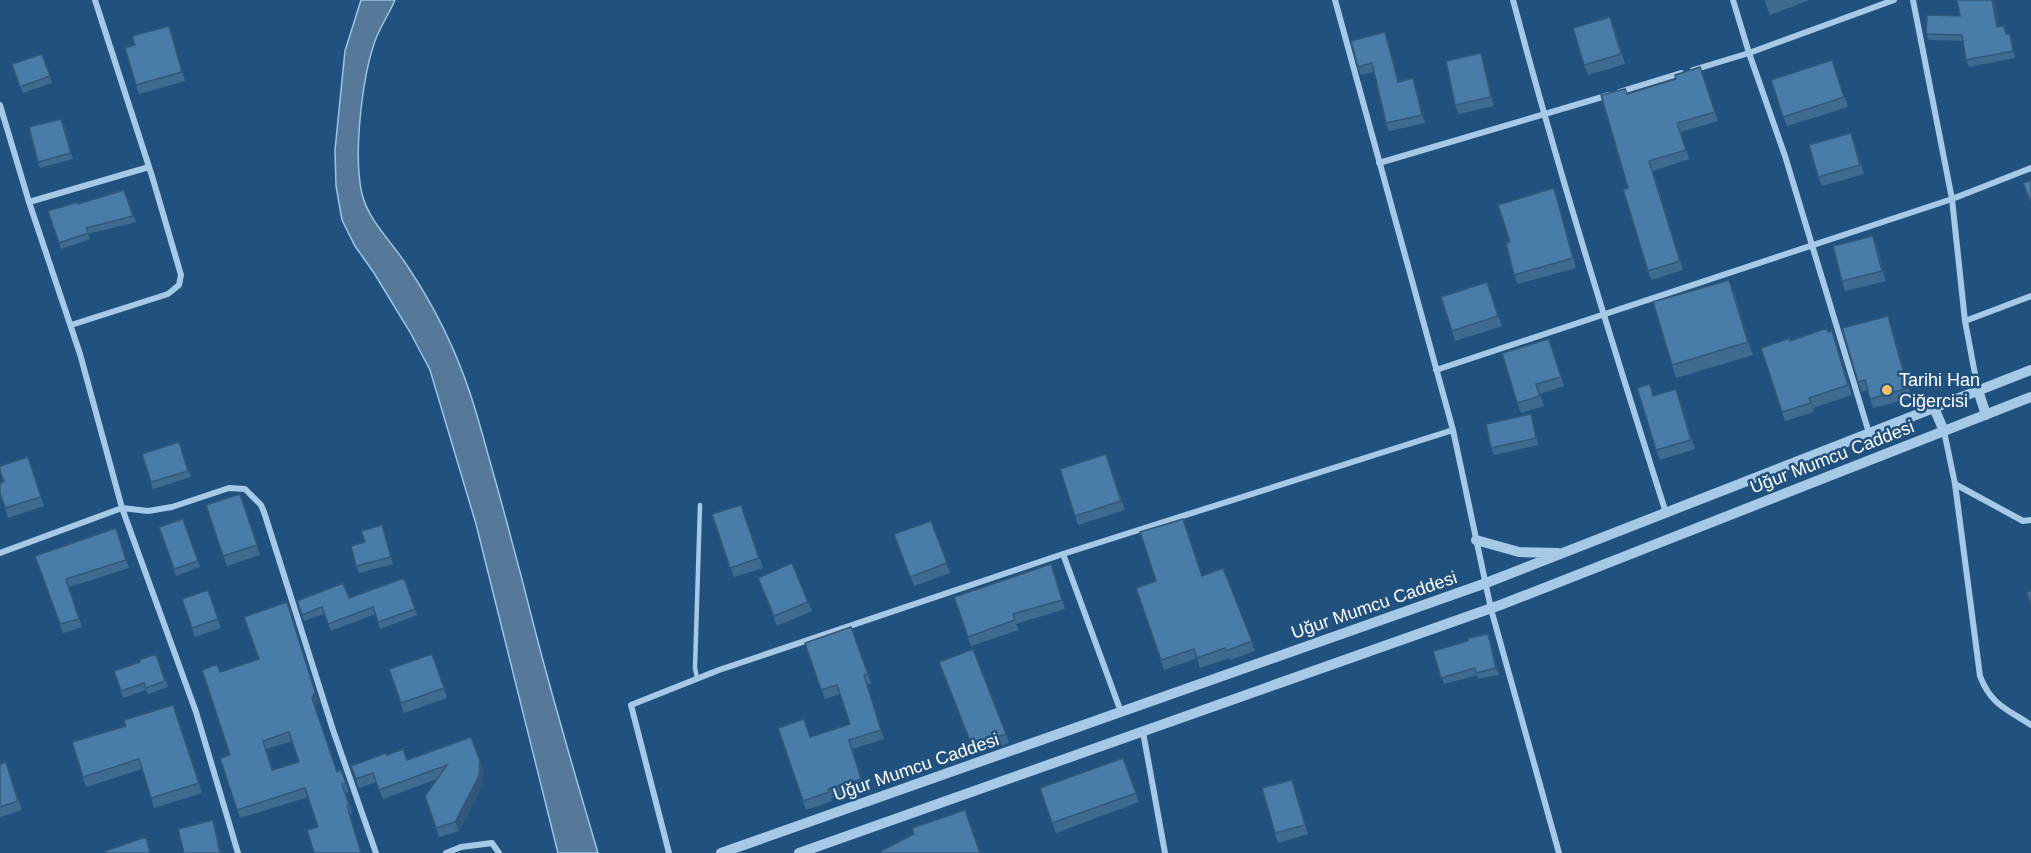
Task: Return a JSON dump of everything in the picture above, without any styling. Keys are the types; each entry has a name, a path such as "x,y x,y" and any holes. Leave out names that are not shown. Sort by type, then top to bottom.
{"street":[{"path":"71,325 168,294 179,285 181,275 95,0"},
{"path":"1335,0 1453,430 1491,609 1559,853"},
{"path":"1513,0 1543,115 1666,513"},
{"path":"1733,0 1785,156 1869,433"},
{"path":"1379,163 1749,53 1894,0"},
{"path":"1913,0 1952,199 1965,321 1978,390 1986,415"},
{"path":"0,105 28,202 71,325 122,508 196,712 238,853"},
{"path":"28,202 149,167"},
{"path":"1436,370 1952,199 2031,168"},
{"path":"1965,321 2031,296"},
{"name":"Uğur Mumcu Caddesi","path":"721,853 1486,584 2031,369"},
{"name":"Uğur Mumcu Caddesi","path":"799,853 1491,609 2031,397"},
{"path":"1934,408 1944,431 1955,484 1980,676 1986,692 1994,701 2031,725"},
{"path":"669,853 631,705 698,678 1063,554 1453,430"},
{"path":"1955,484 2023,521 2031,520"},
{"path":"0,553 122,508 148,511 172,507 229,488 245,489 261,505 375,853"},
{"path":"1476,540 1519,552 1564,553"},
{"path":"1063,554 1121,712"},
{"path":"1143,732 1165,853"},
{"path":"446,853 461,847 492,843 499,853"}],"lane":[{"path":"698,678 695,668 700,505"}],"water":[{"path":"361,0 395,0 375,41 366,75 360,117 358,159 362,194 370,214 427,297 451,344 473,401 598,853 558,853 476,524 430,370 410,332 355,246 342,220 336,186 335,150 345,51"}],"building":[{"path":"1957,0 1992,0 1997,27 2004,26 2006,34 2010,34 2013,51 1966,60 1962,35 1926,34 1927,15 1960,16"},
{"path":"1610,17 1621,54 1584,65 1573,28"},
{"path":"169,26 182,72 136,85 125,48 135,45 132,36"},
{"path":"1385,32 1398,82 1413,78 1422,115 1386,123 1372,63 1358,67 1351,41"},
{"path":"1481,53 1491,97 1455,105 1446,61"},
{"path":"42,54 50,76 20,87 12,64"},
{"path":"1832,60 1844,97 1783,117 1771,80"},
{"path":"1700,67 1715,112 1677,123 1686,150 1649,161 1680,261 1648,271 1623,189 1628,188 1601,95 1625,89 1627,94 1676,79 1675,75"},
{"path":"61,119 71,153 38,162 29,127"},
{"path":"1851,133 1860,165 1818,177 1809,145"},
{"path":"2031,180 2031,203 2023,183"},
{"path":"1554,188 1573,258 1514,275 1506,243 1510,242 1498,205"},
{"path":"124,190 133,216 86,228 88,233 59,243 48,211"},
{"path":"1873,236 1882,271 1842,281 1833,246"},
{"path":"1729,280 1748,342 1672,365 1653,302"},
{"path":"1487,282 1498,316 1452,331 1441,297"},
{"path":"1888,316 1908,388 1870,399 1865,380 1858,382 1842,328"},
{"path":"1827,328 1828,332 1832,331 1848,385 1809,398 1811,403 1782,412 1761,348"},
{"path":"1549,339 1561,377 1536,384 1540,396 1517,403 1502,353"},
{"path":"1650,384 1653,396 1676,389 1691,440 1656,450 1637,388"},
{"path":"1531,414 1536,438 1491,448 1486,424"},
{"path":"179,442 188,471 151,482 142,454"},
{"path":"1106,454 1121,501 1075,516 1060,469"},
{"path":"28,457 41,497 5,508 0,493 0,483 4,482 0,466"},
{"path":"240,494 257,545 223,556 206,505"},
{"path":"741,505 759,558 730,568 712,514"},
{"path":"183,519 198,561 174,569 159,527"},
{"path":"1183,519 1202,576 1223,568 1252,641 1226,651 1225,648 1197,658 1194,649 1161,660 1136,588 1156,581 1140,532"},
{"path":"931,521 947,563 910,577 894,534"},
{"path":"382,525 391,557 356,566 351,546 365,542 361,531"},
{"path":"116,528 126,560 66,579 79,619 60,624 35,556"},
{"path":"792,563 808,602 774,616 758,578"},
{"path":"1051,564 1062,600 1013,614 1015,620 968,637 954,597"},
{"path":"404,578 415,609 378,622 373,607 328,624 322,607 302,615 297,601 343,583 349,598"},
{"path":"208,590 218,619 192,628 182,599"},
{"path":"2031,590 2031,607 2027,592"},
{"path":"287,602 315,692 312,698 337,772 341,770 346,783 342,784 361,853 314,853 307,830 318,827 305,788 237,810 220,758 230,755 202,670 217,664 220,672 259,659 244,617","holes":["289,732 299,762 272,770 263,741"]},
{"path":"851,627 868,674 864,675 881,730 849,740 861,779 828,789 829,792 803,801 778,728 804,719 810,737 850,724 837,685 821,690 805,643"},
{"path":"1488,634 1496,668 1476,673 1475,668 1441,678 1433,651 1468,641 1468,638"},
{"path":"973,649 1006,734 972,746 939,662"},
{"path":"156,654 165,681 146,688 144,683 121,691 114,671"},
{"path":"432,654 444,688 401,703 389,669"},
{"path":"173,705 199,783 151,798 139,759 83,777 72,742 126,726 124,720"},
{"path":"471,737 480,761 479,776 455,822 436,828 425,796 447,765 379,790 373,773 356,779 351,766 403,749 407,760"},
{"path":"1123,758 1136,793 1052,823 1040,788"},
{"path":"6,762 18,801 0,807 0,764"},
{"path":"1292,780 1305,825 1275,833 1262,788"},
{"path":"965,810 980,853 882,853 881,851 914,834 912,828"},
{"path":"213,820 220,853 184,853 178,829"},
{"path":"146,837 150,853 106,853 105,851"}],"place":[{"name":"Tarihi Han Ciğercisi","path":"1887,390"}]}
